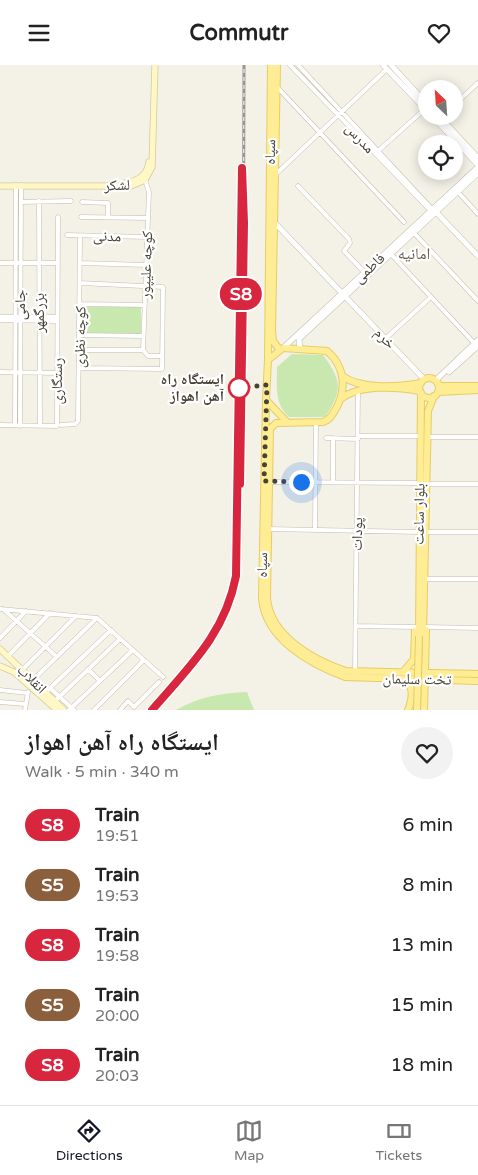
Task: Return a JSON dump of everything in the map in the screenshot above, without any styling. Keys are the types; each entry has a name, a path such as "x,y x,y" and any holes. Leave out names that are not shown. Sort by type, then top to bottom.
{"main road":[{"name":"لشکر","path":"0,184 126,183 137,181 144,175 149,166 151,154 151,65"},
{"name":"لشکر","path":"0,184 131,186 145,180 152,167 155,65"},
{"name":"سپاه","path":"268,360 271,65"},
{"name":"سپاه","path":"277,65 272,337 281,349"},
{"path":"478,386 437,387 426,397 421,392 409,389 358,390 350,392 342,398 330,419 323,422 286,421 266,400 268,360 281,349 327,351 342,376 351,382 363,385 422,381 430,378 437,387 478,390"},
{"path":"342,376 342,398"},
{"name":"بلوار ساعت","path":"419,710 424,437 422,381"},
{"name":"بلوار ساعت","path":"424,437 428,411 437,387"},
{"name":"سپاه","path":"266,400 266,482 262,598 266,618 281,638 304,656 330,671 355,675"},
{"name":"سپاه","path":"286,421 276,423 270,429 266,482 268,529 267,598 273,621 284,634 316,658 332,667 355,675"},
{"path":"408,710 412,687 403,676 414,659 415,627 421,579"},
{"path":"419,710 425,676 426,647 421,579"},
{"path":"414,647 417,660 420,663 424,661 426,647"},
{"name":"انقلاب","path":"0,649 48,690 64,710"},
{"path":"2,666 3,661 9,655"},
{"name":"انقلاب","path":"2,666 14,672 57,710"},
{"name":"تخت سلیمان","path":"355,675 425,676 478,674"},
{"name":"تخت سلیمان","path":"425,676 478,681"}],"street":[{"name":"مدرس","path":"290,65 428,208 434,210"},
{"name":"مدرس","path":"298,65 478,256"},
{"path":"275,175 343,112 387,66 418,99"},
{"path":"463,97 478,83"},
{"path":"277,87 404,222"},
{"path":"375,154 418,114"},
{"path":"440,125 478,166"},
{"path":"447,125 478,158"},
{"name":"فاطمی","path":"300,349 299,339 478,166"},
{"name":"فاطمی","path":"389,252 414,233 434,210 458,192 478,173"},
{"name":"کوچه علیپور","path":"143,350 149,192 145,180"},
{"path":"18,185 18,263"},
{"name":"جامی","path":"18,185 21,202 18,263 18,373"},
{"path":"298,186 349,239 350,243 344,251 366,274"},
{"path":"458,192 478,214"},
{"name":"بزرگمهر","path":"39,201 40,425"},
{"path":"21,202 72,201"},
{"path":"82,202 108,203 108,217"},
{"name":"رستگاری","path":"58,217 56,373 59,425"},
{"path":"80,217 148,218"},
{"name":"خرم","path":"274,222 385,339 422,381"},
{"path":"414,233 478,301"},
{"name":"مدنی","path":"68,235 147,237"},
{"name":"کوچه نظری","path":"59,425 75,424 78,421 80,236"},
{"path":"389,252 477,345 437,387"},
{"path":"0,263 57,263"},
{"path":"80,263 146,265"},
{"path":"79,368 162,369 163,287 80,283"},
{"name":"فاطمی","path":"281,349 344,295"},
{"path":"385,339 431,297"},
{"path":"80,303 145,305"},
{"path":"0,319 57,319"},
{"path":"80,335 143,336"},
{"path":"80,350 143,350 148,356 162,356"},
{"path":"0,372 56,373"},
{"path":"15,425 18,373"},
{"path":"18,373 20,425"},
{"name":"پودات","path":"355,675 358,390"},
{"path":"315,530 316,422"},
{"path":"0,425 59,425"},
{"path":"326,438 478,437"},
{"path":"333,438 333,482"},
{"path":"266,482 478,485"},
{"path":"268,529 478,532"},
{"path":"421,579 478,579"},
{"path":"1,609 97,618 163,677"},
{"path":"1,609 57,657"},
{"path":"0,638 26,611"},
{"path":"9,655 50,613"},
{"path":"22,669 76,616"},
{"path":"34,679 97,618"},
{"path":"356,626 415,627"},
{"path":"426,627 478,627"},
{"path":"48,690 111,630"},
{"path":"120,639 57,699 71,709 133,650"},
{"path":"94,710 144,661"},
{"path":"88,669 100,681"},
{"path":"120,710 128,701 134,707 159,682"},
{"path":"0,691 27,692 25,710"},
{"path":"0,702 25,704"}],"green space":[{"path":"84,306 141,307 141,334 84,333"},
{"path":"292,354 323,355 334,372 337,379 337,392 335,400 325,417 289,417 284,412 277,394 277,367"},
{"path":"247,692 254,710 176,710 210,697 228,693"}],"railway":[{"path":"152,710 218,629 229,607 236,576 243,388 244,65"}],"train":[{"name":"S8","path":"152,710 178,681 218,629 229,607 236,576 242,168 244,203 243,388 240,484"}],"place":[{"name":"ایستگاه راه آهن اهواز","path":"239,388"}],"district":[{"name":"امانیه","path":"414,254"}],"route":[{"path":"239,388 267,385 264,481 301,482"}]}
